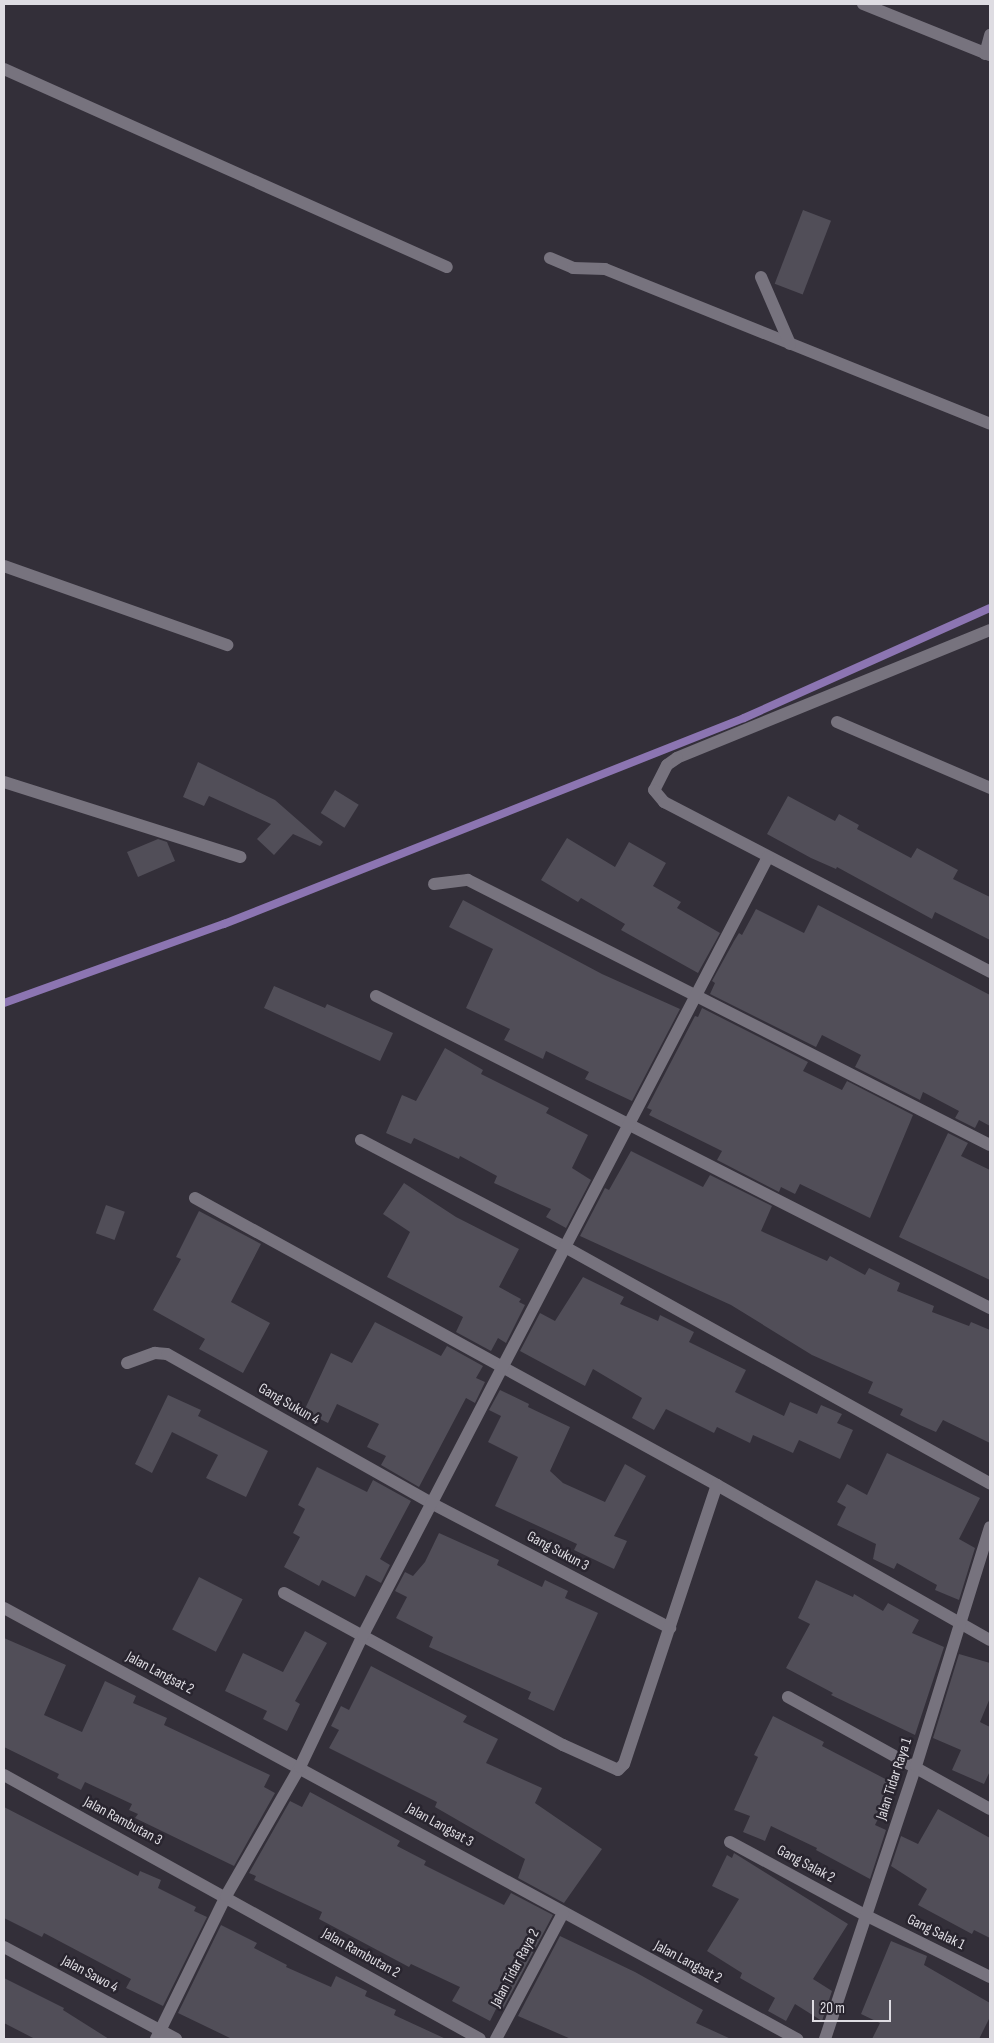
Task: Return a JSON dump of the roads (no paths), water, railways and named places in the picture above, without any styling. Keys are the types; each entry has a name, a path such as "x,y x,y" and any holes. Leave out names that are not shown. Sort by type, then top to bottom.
{"street":[{"path":"863,4 988,54 990,35"},
{"path":"4,70 447,267"},
{"path":"550,258 573,268 606,269 990,424"},
{"path":"761,277 790,344"},
{"path":"4,566 227,645"},
{"path":"990,630 677,758 667,766 654,786 657,797 990,972"},
{"path":"837,722 990,788"},
{"path":"4,782 240,856"},
{"path":"158,2035 226,1896 300,1767 362,1634 768,857"},
{"path":"434,884 468,880 990,1145"},
{"path":"376,996 990,1308"},
{"path":"361,1140 565,1247 990,1484"},
{"path":"194,1198 503,1366 990,1640"},
{"name":"Gang Sukun 4","path":"127,1363 155,1353 167,1354 431,1503"},
{"path":"284,1593 562,1745 618,1770 624,1764 717,1485"},
{"name":"Gang Sukun 3","path":"431,1503 670,1628"},
{"name":"Jalan Tidar Raya 1","path":"825,2039 916,1766 990,1527"},
{"name":"Jalan Langsat 2","path":"4,1608 300,1767"},
{"path":"788,1697 916,1766 990,1809"},
{"name":"Jalan Langsat 3","path":"300,1767 563,1913"},
{"name":"Jalan Rambutan 3","path":"4,1775 226,1896"},
{"name":"Gang Salak 2","path":"730,1842 867,1916"},
{"name":"Jalan Rambutan 2","path":"226,1896 480,2039"},
{"name":"Jalan Langsat 2","path":"563,1913 797,2039"},
{"name":"Jalan Tidar Raya 2","path":"496,2039 563,1913"},
{"name":"Gang Salak 1","path":"867,1916 990,1977"},
{"name":"Jalan Sawo 4","path":"4,1946 158,2035 176,2039"}],"waterway":[{"path":"4,1003 224,924 744,718 990,608"}]}
